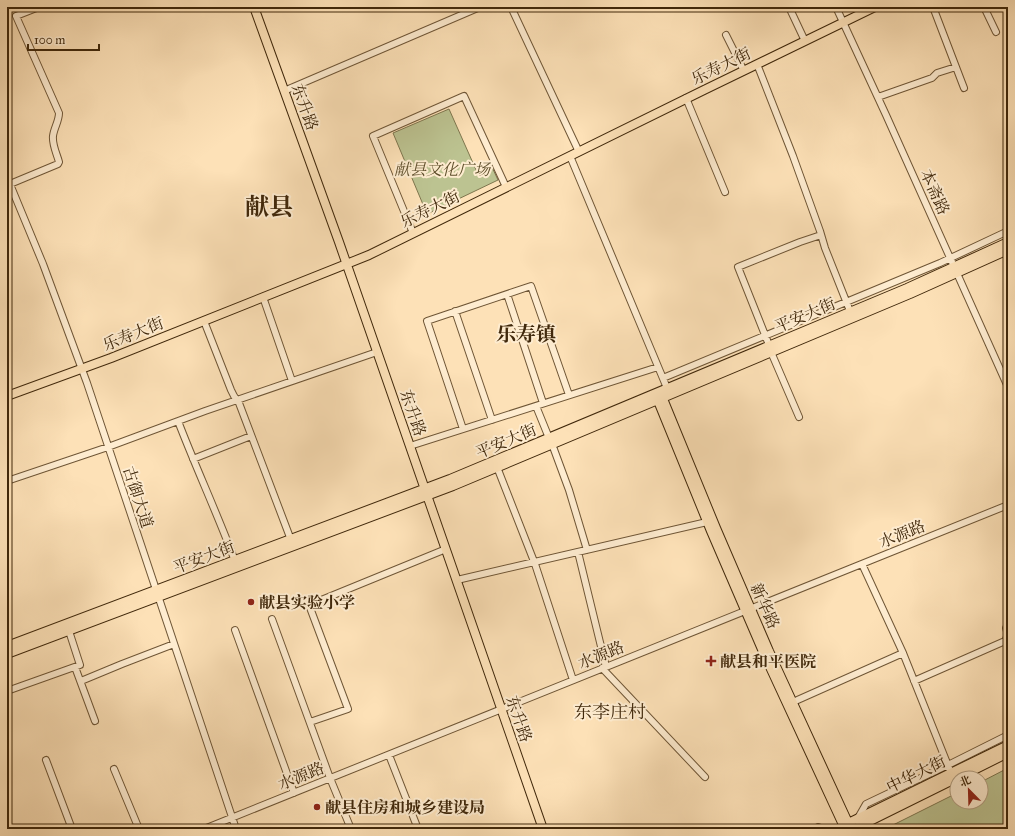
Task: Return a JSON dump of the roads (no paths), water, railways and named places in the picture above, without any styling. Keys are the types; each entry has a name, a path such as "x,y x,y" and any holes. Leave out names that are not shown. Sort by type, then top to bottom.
{"main road":[{"name":"东升路","path":"254,7 377,352 543,829"},
{"name":"乐寿大街","path":"7,396 204,321 368,255 686,98 875,7"},
{"name":"平安大街","path":"770,349 850,311 907,288 1008,242"},
{"name":"平安大街","path":"7,646 157,594 426,492 450,480 550,441 770,349 910,294 954,266 1008,250"},
{"name":"新华路","path":"660,394 707,522 793,702 846,827"},
{"name":"新华路","path":"660,394 716,528 764,654 846,827"},
{"name":"平安大街","path":"7,654 69,631 235,561 497,468 550,441"},
{"name":"中华大街","path":"961,770 1008,745"},
{"name":"中华大街","path":"964,770 1008,753"},
{"name":"中华大街","path":"846,827 949,776"},
{"name":"中华大街","path":"846,827 858,818 949,776"}],"street":[{"path":"10,184 58,164 59,162 53,142 53,135 59,118 59,113 16,16 39,7"},
{"path":"284,91 464,10 480,7"},
{"path":"511,7 579,152"},
{"path":"789,7 806,41"},
{"name":"本斋路","path":"836,7 1008,387"},
{"path":"933,7 964,88"},
{"path":"984,7 996,32"},
{"path":"726,35 744,71"},
{"path":"757,64 793,156 825,248 850,311"},
{"path":"878,97 932,78 956,67"},
{"path":"413,233 373,136 464,96 506,187"},
{"path":"686,98 725,192"},
{"path":"570,156 663,378 660,394"},
{"name":"古御大道","path":"7,177 43,264 81,369 236,829"},
{"path":"663,378 847,302 954,266 1008,231"},
{"path":"799,417 770,349 738,267 821,235"},
{"path":"463,429 428,321 531,286 569,395"},
{"path":"507,294 543,403"},
{"path":"263,297 292,381"},
{"path":"455,312 492,420"},
{"path":"204,321 231,390 239,403 291,540"},
{"path":"7,482 377,352"},
{"path":"410,446 658,367"},
{"path":"536,406 569,490 587,550"},
{"path":"178,421 192,459 235,561"},
{"path":"192,459 251,436"},
{"path":"497,468 534,562 573,680"},
{"name":"水源路","path":"204,829 1008,506"},
{"path":"457,580 707,522"},
{"path":"310,722 348,709 309,605 446,549"},
{"path":"578,552 604,668 705,777"},
{"path":"862,564 903,653 952,770"},
{"path":"272,619 330,778 351,829"},
{"path":"914,681 1005,641 1008,634 1006,628 1008,624"},
{"path":"235,630 294,793"},
{"path":"7,690 80,665 69,631"},
{"path":"81,681 174,644"},
{"path":"793,702 903,653"},
{"path":"75,667 95,721"},
{"path":"960,770 1008,735"},
{"path":"389,754 418,829"},
{"path":"46,760 72,829"},
{"path":"114,768 139,829"},
{"path":"815,829 818,827 824,829"}],"place":[{"name":"献县实验小学","path":"251,602"},
{"name":"献县和平医院","path":"711,661"},
{"name":"献县住房和城乡建设局","path":"317,807"}],"district":[{"name":"献县","path":"269,207"},
{"name":"乐寿镇","path":"526,334"},
{"name":"东李庄村","path":"610,712"}],"park label":[{"name":"献县文化广场","path":"442,169"}]}
